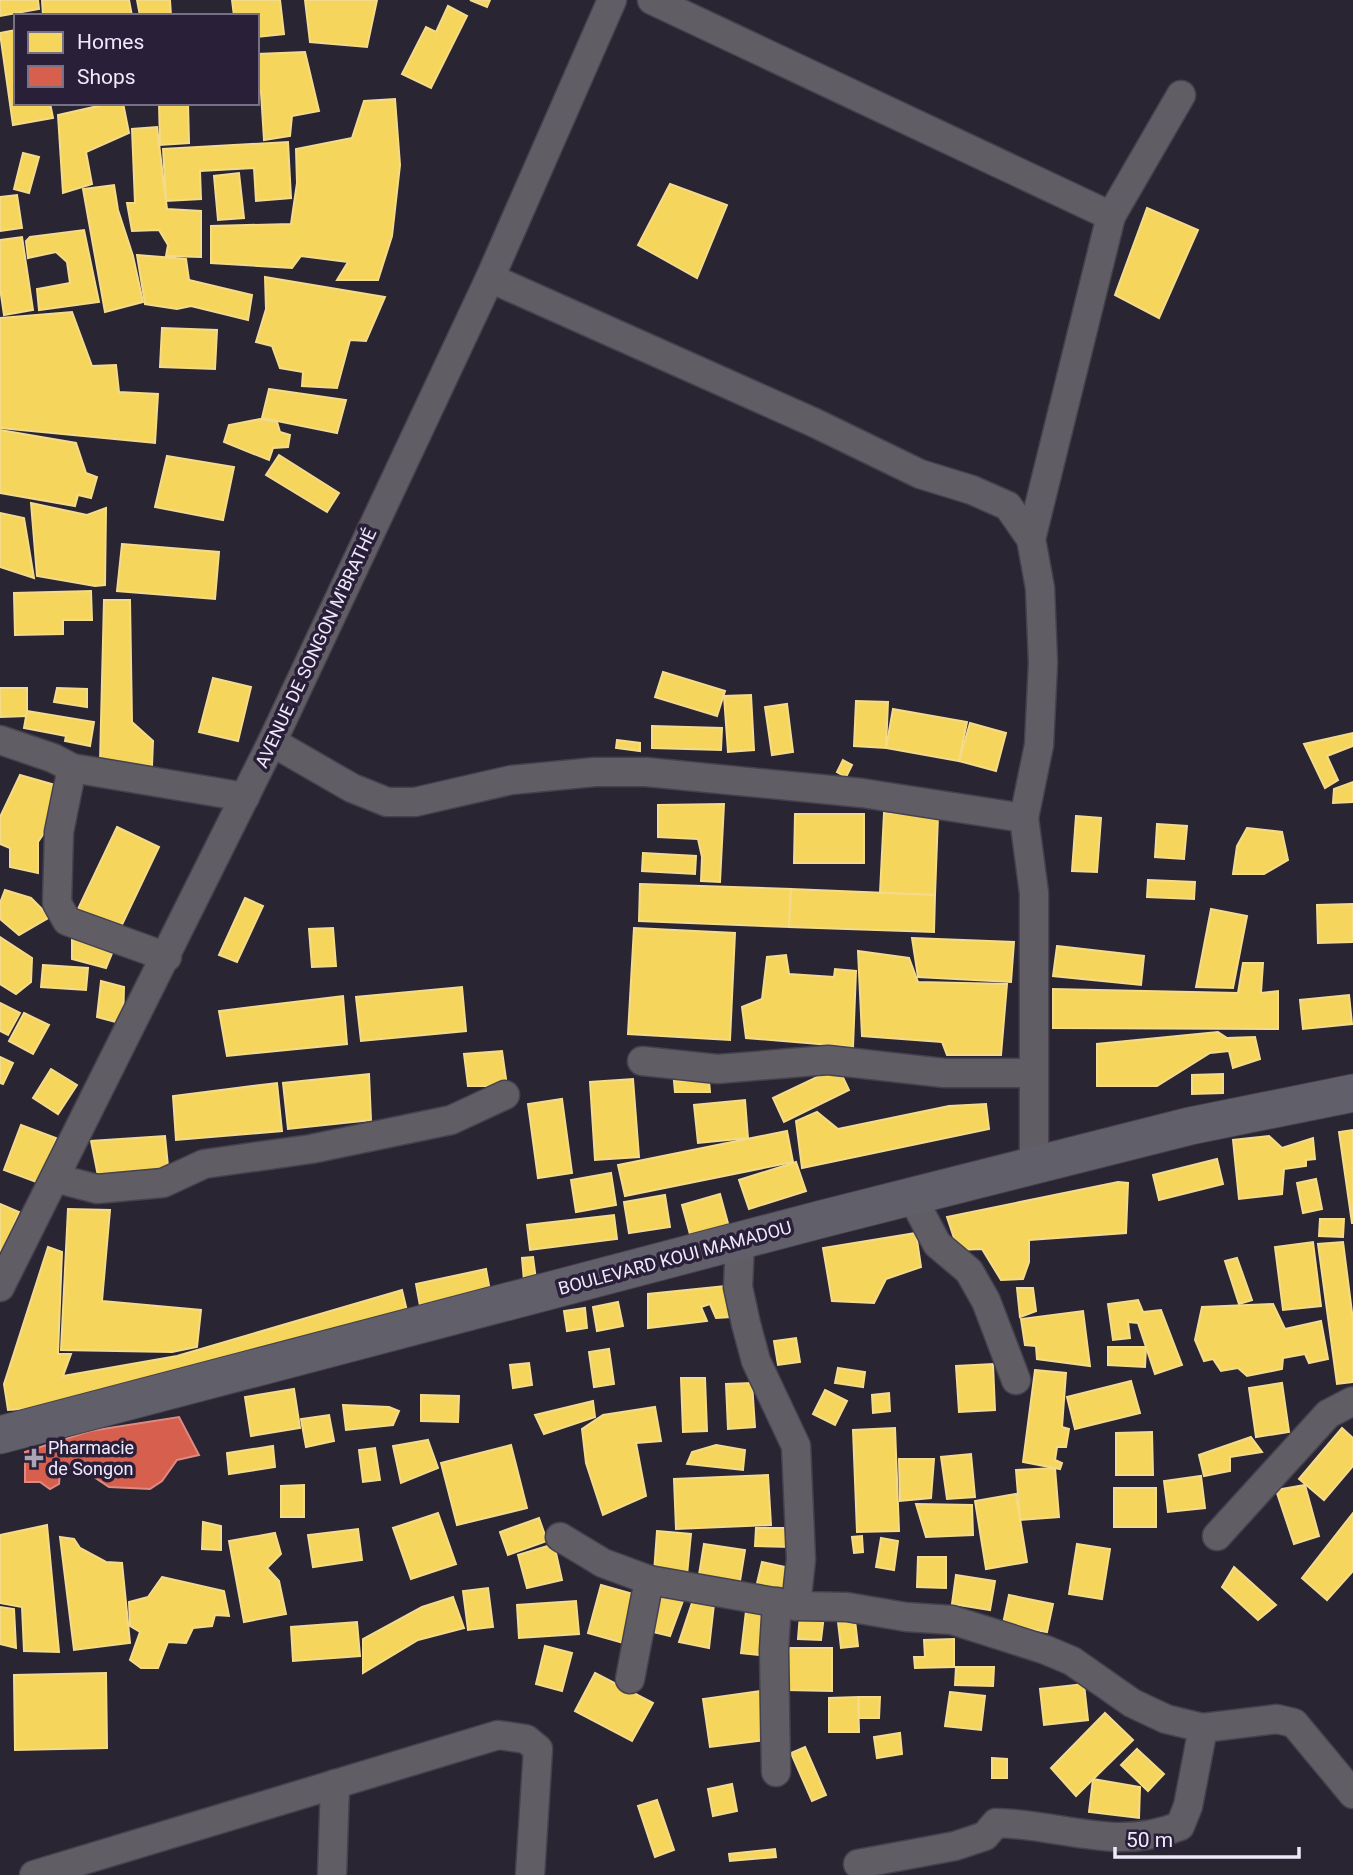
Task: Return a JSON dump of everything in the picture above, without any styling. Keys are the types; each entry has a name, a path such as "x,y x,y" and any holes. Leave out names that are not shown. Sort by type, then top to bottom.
{"main road":[{"name":"BOULEVARD KOUI MAMADOU","path":"0,1435 325,1348 1190,1126 1353,1093"}],"street":[{"name":"AVENUE DE SONGON M'BRATHÉ","path":"0,1287 272,742 490,278 612,0"},
{"path":"652,0 1111,216"},
{"path":"1034,1167 1034,893 1024,818 1039,745 1043,663 1040,588 1031,539 1111,216 1181,95"},
{"path":"490,278 920,474 972,490 1008,506 1031,539"},
{"path":"0,740 53,758 72,768 245,797"},
{"path":"272,742 352,788 387,802 415,802 511,780 595,772 646,772 862,793 1024,818"},
{"path":"72,768 59,832 57,903 67,921 167,957"},
{"path":"642,1061 718,1069 828,1060 944,1073 1032,1073"},
{"path":"55,1178 97,1189 163,1183 204,1164 311,1149 451,1120 505,1095"},
{"path":"912,1197 937,1244 969,1271 986,1301 1016,1380"},
{"path":"740,1243 738,1287 756,1361 796,1446 801,1559 774,1650 776,1772"},
{"path":"1217,1536 1328,1414 1353,1401"},
{"path":"560,1537 603,1563 649,1580 787,1604 846,1607 906,1617 952,1620 1073,1661 1132,1703 1166,1718 1203,1728 1277,1719 1294,1723 1353,1794"},
{"path":"631,1679 649,1580"},
{"path":"858,1864 955,1846 985,1836 996,1823 1126,1839 1159,1834 1180,1826 1188,1806 1203,1728"},
{"path":"34,1875 87,1867 335,1784 498,1735 526,1739 538,1749 530,1875"},
{"path":"332,1875 335,1784"}],"building: Homes":[{"path":"0,0 38,0 39,9 0,16"},
{"path":"42,0 129,0 132,14 43,14"},
{"path":"137,0 170,0 171,14 140,14"},
{"path":"232,0 280,0 284,34 259,37 259,14 234,14"},
{"path":"305,0 377,0 367,47 310,42"},
{"path":"470,0 490,0 487,7"},
{"path":"448,6 467,16 431,88 402,74 426,27 436,32"},
{"path":"14,30 14,105 50,105 53,118 13,125 0,33"},
{"path":"305,52 319,111 292,116 290,136 264,140 259,92 259,54"},
{"path":"395,99 400,165 392,236 378,280 337,280 348,262 301,256 292,268 211,263 211,226 291,224 297,183 296,149 352,138 364,101"},
{"path":"102,105 123,105 129,133 86,152 92,184 63,193 58,115"},
{"path":"159,105 188,105 189,143 160,145"},
{"path":"157,127 167,209 201,211 201,257 166,256 168,245 159,230 132,231 127,203 135,203 132,129"},
{"path":"288,142 291,198 256,201 254,168 200,171 201,199 166,201 163,149"},
{"path":"23,153 39,157 29,193 14,189"},
{"path":"239,173 244,218 218,220 214,176"},
{"path":"670,184 727,205 697,278 638,245"},
{"path":"114,185 118,210 133,256 143,302 105,312 83,189"},
{"path":"17,195 22,228 0,231 0,197"},
{"path":"1147,208 1198,230 1159,318 1115,295"},
{"path":"84,230 99,302 39,310 37,289 70,283 67,262 56,252 28,258 26,241 30,237"},
{"path":"22,237 33,310 4,315 0,288 0,240"},
{"path":"137,255 186,259 189,280 252,295 248,320 191,306 177,309 145,304"},
{"path":"265,277 385,297 366,341 350,340 337,388 302,386 303,372 280,368 272,346 256,342 266,309"},
{"path":"72,312 92,366 116,365 119,392 158,394 155,443 0,428 0,318"},
{"path":"162,328 217,330 215,369 160,367"},
{"path":"269,389 346,400 337,433 262,418"},
{"path":"260,419 277,422 280,432 290,435 288,447 273,448 269,460 224,442 229,425"},
{"path":"0,430 76,443 86,473 97,477 91,498 78,495 75,506 0,493"},
{"path":"279,455 339,493 327,512 266,475"},
{"path":"167,456 234,467 223,520 155,507"},
{"path":"31,503 87,515 106,508 105,585 95,586 37,576"},
{"path":"0,513 24,518 34,578 0,567"},
{"path":"122,544 219,552 215,599 117,591"},
{"path":"91,591 92,620 63,620 63,634 15,635 14,593"},
{"path":"104,600 130,600 132,722 153,741 152,766 100,762"},
{"path":"663,672 725,691 717,716 655,697"},
{"path":"213,678 251,687 238,741 199,732"},
{"path":"0,688 27,688 27,716 0,717"},
{"path":"57,688 87,689 87,707 54,702"},
{"path":"751,695 754,750 728,752 724,696"},
{"path":"856,701 888,702 886,748 854,746"},
{"path":"787,704 793,752 772,755 765,707"},
{"path":"893,709 967,722 959,761 886,748"},
{"path":"27,711 94,722 90,746 65,741 66,736 24,728"},
{"path":"970,723 1006,733 996,771 959,761"},
{"path":"652,726 722,728 721,750 652,748"},
{"path":"1353,733 1353,746 1327,756 1338,780 1325,788 1304,744"},
{"path":"617,740 640,743 640,751 616,748"},
{"path":"843,760 852,765 846,777 837,772"},
{"path":"20,775 62,787 50,824 38,842 38,873 10,867 10,848 0,844 0,817"},
{"path":"1353,782 1353,802 1333,803 1334,789"},
{"path":"724,804 720,882 701,881 702,857 698,839 658,837 658,805"},
{"path":"884,813 938,816 935,895 880,893"},
{"path":"795,814 864,814 864,863 794,863"},
{"path":"1076,816 1101,818 1097,872 1072,871"},
{"path":"1157,824 1187,826 1184,859 1155,857"},
{"path":"117,827 159,847 119,931 77,911"},
{"path":"1247,828 1282,832 1288,860 1264,874 1233,874 1237,846"},
{"path":"643,853 696,856 695,874 642,871"},
{"path":"1148,880 1195,882 1194,899 1147,897"},
{"path":"640,884 791,889 789,927 639,921"},
{"path":"791,889 935,895 934,932 789,927"},
{"path":"5,890 31,898 50,917 19,935 0,919 0,903"},
{"path":"245,898 263,906 237,962 219,955"},
{"path":"1353,904 1353,942 1318,943 1317,905"},
{"path":"1211,909 1247,916 1233,988 1196,987"},
{"path":"333,928 336,966 312,967 309,929"},
{"path":"634,928 735,933 730,1040 628,1034"},
{"path":"72,935 115,946 106,968 72,959"},
{"path":"0,937 32,958 31,982 16,994 0,984"},
{"path":"912,938 1014,942 1011,982 918,977"},
{"path":"1057,946 1144,956 1141,985 1053,976"},
{"path":"858,951 909,958 918,982 1007,984 1001,1055 947,1055 942,1042 862,1036"},
{"path":"786,955 789,974 834,977 835,969 856,971 853,1047 746,1038 742,1007 762,999 767,957"},
{"path":"1243,963 1263,963 1261,993 1278,991 1278,1029 1053,1028 1053,989 1238,993"},
{"path":"43,965 88,968 86,990 41,987"},
{"path":"101,981 124,987 123,1024 97,1017"},
{"path":"462,987 466,1031 361,1041 356,997"},
{"path":"1349,995 1352,1024 1303,1029 1300,1000"},
{"path":"343,996 347,1044 227,1056 219,1011"},
{"path":"0,1003 20,1013 8,1035 0,1031"},
{"path":"24,1013 49,1025 33,1054 9,1041"},
{"path":"1218,1032 1227,1038 1255,1037 1260,1059 1233,1068 1229,1051 1210,1053 1157,1086 1097,1086 1097,1044"},
{"path":"502,1051 507,1086 468,1086 464,1054"},
{"path":"0,1057 13,1063 3,1084 0,1083"},
{"path":"838,1067 849,1090 784,1122 773,1098"},
{"path":"51,1069 77,1085 58,1114 33,1098"},
{"path":"369,1074 371,1120 288,1129 283,1083"},
{"path":"1223,1074 1223,1093 1192,1094 1192,1075"},
{"path":"633,1079 639,1157 595,1160 590,1082"},
{"path":"674,1081 709,1081 710,1092 675,1092"},
{"path":"277,1083 282,1131 176,1140 173,1096"},
{"path":"562,1099 572,1173 538,1178 528,1104"},
{"path":"745,1100 748,1138 698,1143 694,1105"},
{"path":"986,1104 989,1129 802,1168 796,1121 817,1112 838,1129 949,1106"},
{"path":"21,1125 56,1138 39,1183 4,1170"},
{"path":"1353,1130 1353,1223 1352,1223 1339,1132"},
{"path":"787,1131 793,1162 625,1196 618,1165"},
{"path":"165,1136 169,1176 99,1181 91,1141"},
{"path":"1269,1136 1282,1148 1313,1138 1315,1159 1306,1160 1306,1166 1284,1169 1282,1194 1239,1199 1233,1140"},
{"path":"1217,1159 1223,1184 1159,1200 1153,1175"},
{"path":"796,1162 806,1191 749,1209 739,1180"},
{"path":"611,1173 616,1205 576,1212 571,1180"},
{"path":"1316,1179 1322,1209 1303,1213 1297,1183"},
{"path":"1118,1182 1128,1183 1126,1233 1029,1240 1029,1262 1023,1279 1001,1280 982,1249 958,1250 947,1217"},
{"path":"720,1194 729,1227 691,1238 682,1205"},
{"path":"665,1195 670,1227 629,1233 624,1202"},
{"path":"0,1204 19,1212 0,1256"},
{"path":"68,1209 110,1210 102,1301 201,1310 197,1347 172,1352 61,1350"},
{"path":"614,1215 617,1239 530,1250 527,1225"},
{"path":"1320,1219 1344,1219 1343,1237 1319,1236"},
{"path":"916,1233 921,1267 886,1279 874,1303 832,1301 823,1248"},
{"path":"1313,1242 1321,1306 1283,1310 1275,1247"},
{"path":"1343,1242 1353,1320 1353,1382 1337,1384 1318,1244"},
{"path":"48,1247 62,1252 58,1354 71,1354 63,1376 177,1356 402,1290 407,1311 72,1406 8,1410 4,1384"},
{"path":"533,1257 536,1280 524,1281 522,1258"},
{"path":"1237,1258 1252,1300 1239,1304 1225,1261"},
{"path":"486,1269 490,1291 420,1306 416,1284"},
{"path":"725,1286 731,1317 716,1318 710,1304 701,1307 707,1321 648,1328 648,1294"},
{"path":"1017,1288 1033,1288 1036,1311 1020,1317"},
{"path":"1138,1300 1143,1312 1161,1310 1182,1365 1155,1374 1138,1323 1128,1322 1130,1338 1113,1340 1108,1304"},
{"path":"618,1302 623,1326 597,1331 593,1307"},
{"path":"1273,1304 1285,1329 1321,1321 1328,1359 1309,1363 1305,1354 1283,1358 1282,1369 1247,1376 1238,1368 1221,1371 1213,1359 1204,1361 1195,1340 1202,1307"},
{"path":"585,1308 587,1328 567,1331 564,1311"},
{"path":"1083,1311 1090,1366 1037,1359 1036,1346 1025,1345 1021,1319"},
{"path":"796,1338 800,1362 778,1365 774,1341"},
{"path":"1108,1347 1146,1347 1145,1367 1108,1365"},
{"path":"609,1349 614,1384 594,1387 589,1352"},
{"path":"529,1363 532,1385 513,1388 510,1365"},
{"path":"993,1364 995,1410 959,1412 956,1366"},
{"path":"838,1368 865,1372 863,1387 835,1383"},
{"path":"1035,1370 1066,1373 1062,1427 1069,1429 1066,1447 1057,1447 1055,1460 1062,1463 1060,1469 1023,1462"},
{"path":"681,1378 705,1378 707,1431 683,1432"},
{"path":"1131,1381 1140,1413 1075,1429 1067,1397"},
{"path":"752,1383 755,1427 728,1429 726,1384"},
{"path":"1282,1383 1289,1432 1256,1437 1249,1388"},
{"path":"294,1389 300,1428 251,1436 245,1397"},
{"path":"825,1390 847,1401 835,1425 813,1414"},
{"path":"889,1393 890,1411 873,1413 872,1395"},
{"path":"421,1395 459,1396 458,1422 421,1421"},
{"path":"593,1401 595,1417 544,1434 535,1415"},
{"path":"343,1405 389,1407 399,1411 393,1425 346,1430"},
{"path":"655,1407 661,1441 636,1443 646,1496 603,1515 586,1463 582,1429 603,1415"},
{"path":"329,1415 334,1441 306,1447 301,1419"},
{"path":"895,1428 899,1531 857,1532 853,1430"},
{"path":"1342,1428 1353,1438 1353,1466 1324,1500 1299,1479"},
{"path":"1152,1432 1153,1475 1116,1475 1116,1433"},
{"path":"1251,1437 1262,1452 1230,1457 1230,1471 1204,1476 1199,1455"},
{"path":"428,1440 438,1468 401,1483 393,1446"},
{"path":"511,1445 527,1508 457,1525 441,1463"},
{"path":"716,1445 745,1450 743,1470 687,1464 692,1452"},
{"path":"273,1446 275,1467 229,1474 227,1453"},
{"path":"375,1448 380,1480 363,1482 359,1450"},
{"path":"971,1454 975,1497 947,1499 941,1457"},
{"path":"899,1459 934,1459 931,1498 900,1501"},
{"path":"1055,1468 1059,1517 1020,1520 1016,1470"},
{"path":"768,1475 771,1525 676,1529 674,1479"},
{"path":"1201,1476 1205,1508 1168,1512 1164,1481"},
{"path":"304,1485 304,1517 281,1517 281,1486"},
{"path":"1305,1485 1319,1536 1294,1544 1276,1490"},
{"path":"1114,1488 1156,1488 1156,1527 1114,1527"},
{"path":"1016,1494 1027,1562 986,1569 975,1501"},
{"path":"916,1504 972,1505 973,1535 926,1537"},
{"path":"438,1513 456,1564 411,1579 393,1528"},
{"path":"1353,1513 1353,1571 1327,1600 1302,1578"},
{"path":"539,1518 547,1541 508,1555 500,1532"},
{"path":"203,1522 221,1526 221,1550 202,1549"},
{"path":"47,1525 59,1652 24,1651 22,1607 0,1603 0,1535"},
{"path":"756,1528 792,1528 792,1547 755,1546"},
{"path":"358,1529 362,1560 313,1567 308,1535"},
{"path":"657,1531 691,1534 687,1575 654,1573"},
{"path":"275,1533 281,1554 267,1568 279,1581 286,1614 244,1622 229,1541"},
{"path":"862,1536 863,1552 854,1553 852,1537"},
{"path":"60,1537 74,1539 80,1548 106,1562 122,1563 130,1643 74,1650"},
{"path":"881,1538 898,1541 894,1570 876,1567"},
{"path":"554,1544 562,1580 527,1588 518,1555"},
{"path":"704,1544 745,1550 739,1587 698,1581"},
{"path":"1077,1544 1110,1549 1102,1599 1069,1594"},
{"path":"918,1557 946,1557 946,1588 917,1587"},
{"path":"762,1562 799,1570 792,1600 755,1592"},
{"path":"1234,1567 1276,1605 1258,1620 1222,1587"},
{"path":"956,1575 995,1581 990,1610 952,1604"},
{"path":"162,1577 224,1591 229,1616 215,1615 212,1626 193,1628 186,1643 168,1642 158,1668 141,1668 130,1660 140,1632 130,1626 129,1602 148,1597"},
{"path":"601,1585 640,1596 627,1644 588,1633"},
{"path":"488,1588 493,1627 468,1630 463,1591"},
{"path":"655,1592 684,1598 670,1636 649,1631"},
{"path":"1009,1595 1053,1604 1047,1632 1003,1624"},
{"path":"453,1597 464,1628 418,1640 363,1673 363,1639 422,1607"},
{"path":"693,1600 714,1604 709,1648 679,1642"},
{"path":"576,1601 579,1634 519,1638 517,1605"},
{"path":"0,1607 14,1609 16,1648 0,1644"},
{"path":"746,1611 774,1614 769,1656 741,1653"},
{"path":"800,1614 824,1615 821,1640 798,1639"},
{"path":"855,1620 858,1646 841,1648 838,1622"},
{"path":"357,1622 360,1656 293,1661 291,1627"},
{"path":"954,1639 954,1667 915,1668 914,1657 925,1657 924,1640"},
{"path":"545,1646 572,1653 562,1691 536,1684"},
{"path":"786,1648 832,1648 832,1691 786,1690"},
{"path":"956,1667 994,1667 993,1686 955,1685"},
{"path":"106,1673 107,1748 15,1750 14,1675"},
{"path":"595,1673 653,1703 632,1741 575,1711"},
{"path":"1084,1684 1088,1720 1044,1725 1040,1689"},
{"path":"767,1690 774,1739 710,1747 703,1699"},
{"path":"950,1692 985,1696 981,1730 945,1726"},
{"path":"858,1697 859,1732 829,1732 829,1698"},
{"path":"859,1697 880,1697 879,1718 859,1718"},
{"path":"1105,1713 1133,1740 1076,1796 1051,1768"},
{"path":"900,1733 902,1754 877,1758 874,1737"},
{"path":"805,1747 826,1795 812,1801 791,1753"},
{"path":"1137,1749 1164,1774 1148,1791 1121,1765"},
{"path":"992,1758 1007,1759 1007,1778 992,1778"},
{"path":"1093,1779 1140,1787 1139,1818 1089,1812"},
{"path":"732,1784 737,1811 713,1816 708,1789"},
{"path":"657,1800 674,1850 655,1857 638,1806"},
{"path":"775,1849 776,1857 730,1861 729,1854"}],"building: Shops":[{"path":"179,1417 199,1455 177,1460 162,1481 150,1489 109,1487 79,1467 60,1471 59,1484 50,1489 40,1482 25,1482 25,1452 90,1431"}],"place":[{"name":"Pharmacie de Songon","path":"34,1458"}]}
